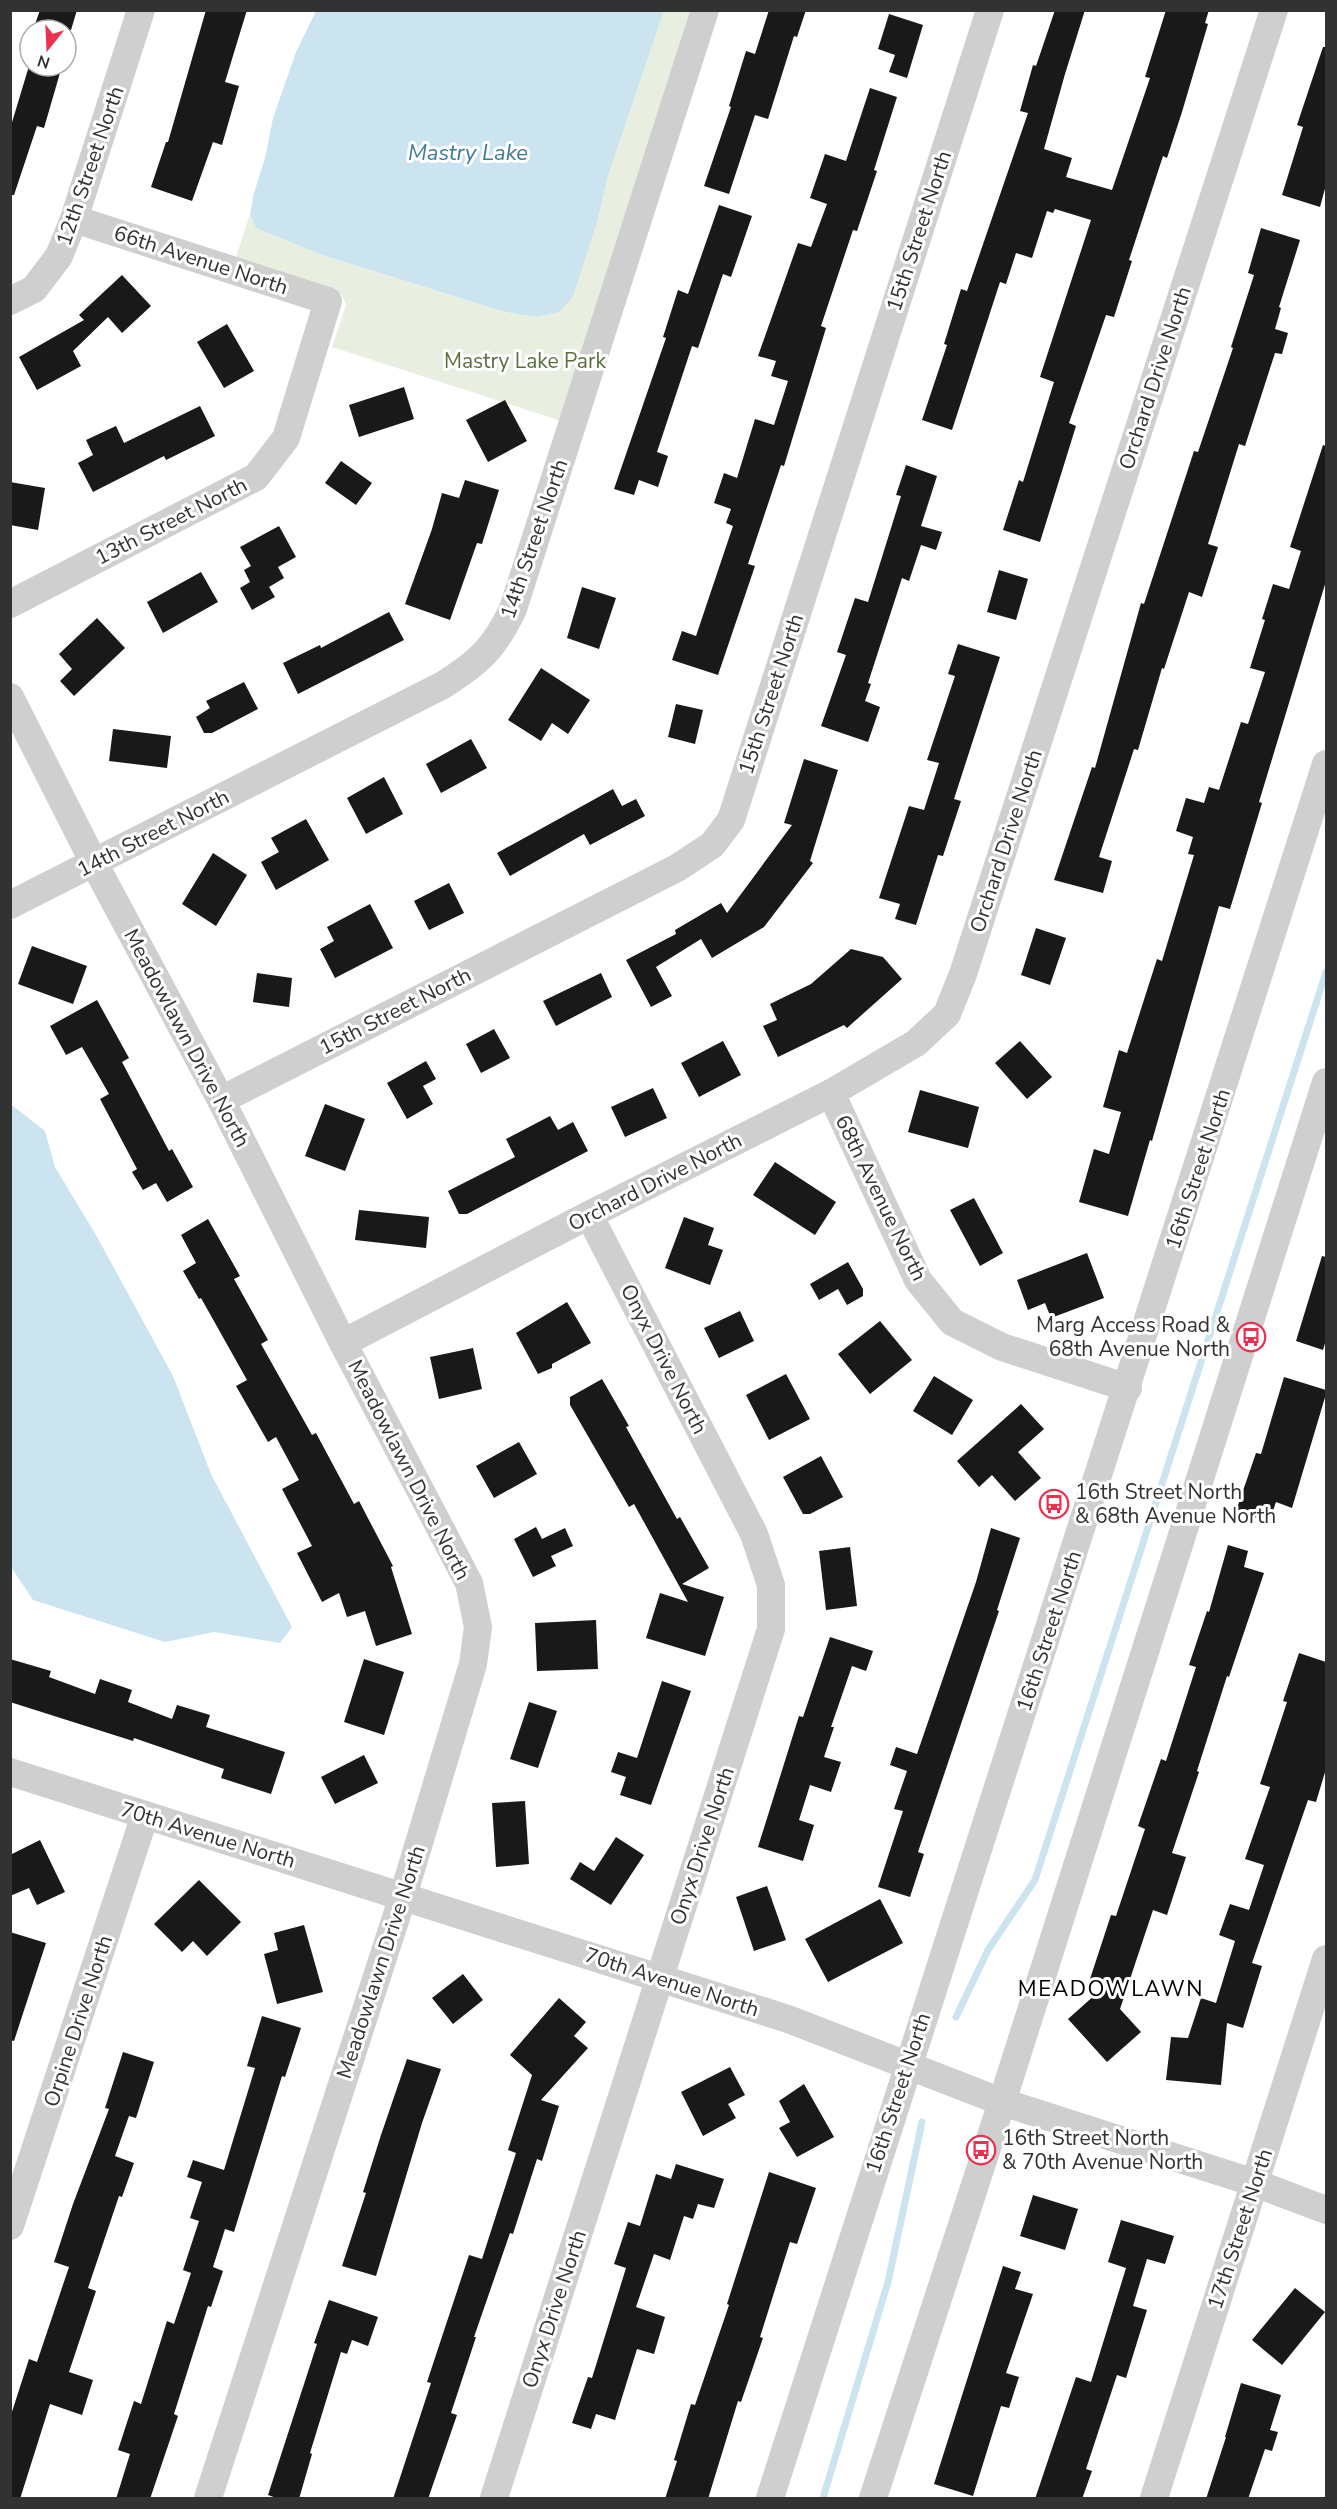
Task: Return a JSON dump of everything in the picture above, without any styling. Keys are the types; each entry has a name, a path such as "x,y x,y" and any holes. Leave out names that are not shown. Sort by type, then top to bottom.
{"street":[{"name":"12th Street North","path":"10,301 34,289 59,256 74,219 141,10"},
{"name":"14th Street North","path":"10,905 443,685 485,654 501,635 516,598 705,10"},
{"name":"15th Street North","path":"221,1100 677,868 711,845 730,820 990,10"},
{"name":"Orchard Drive North","path":"343,1343 589,1215 831,1094 916,1043 947,1014 1274,10"},
{"name":"66th Avenue North","path":"74,219 328,301"},
{"name":"13th Street North","path":"10,604 256,477 286,438 328,301"},
{"name":"Meadowlawn Drive North","path":"10,697 94,863 221,1100 343,1343 469,1583 478,1627 473,1664 403,1896 208,2499"},
{"name":"16th Street North","path":"770,2499 907,2066 1128,1388 1326,764"},
{"path":"873,2499 1002,2102 1326,1083"},
{"name":"68th Avenue North","path":"831,1094 918,1280 952,1322 1002,1347 1128,1388"},
{"name":"Onyx Drive North","path":"494,2499 771,1629 771,1585 754,1533 589,1215"},
{"name":"70th Avenue North","path":"10,1772 788,2019 1002,2102 1255,2183 1326,2210"},
{"name":"Orpine Drive North","path":"10,2226 145,1815"},
{"name":"17th Street North","path":"1154,2499 1326,1959"}],"green space":[{"name":"Mastry Lake Park","path":"664,11 694,11 561,421 332,347 346,305 342,295 335,289 236,257 250,214 256,228 319,254 505,312 537,317 559,312 573,297 597,223 608,176"}],"water":[{"name":"Mastry Lake","path":"316,11 664,11 608,176 597,223 573,297 559,312 537,317 505,312 319,254 256,228 250,214 273,118 296,52"},
{"path":"13,1106 45,1131 55,1167 96,1235 173,1376 211,1474 292,1627 280,1643 214,1632 165,1642 33,1600 11,1567 10,1107"}],"building":[{"path":"40,10 77,10 75,18 37,18"},
{"path":"206,10 247,10 225,82 239,86 222,145 213,142 192,201 151,187 166,142 168,142"},
{"path":"769,10 806,10 797,37 794,36 768,119 755,115 729,194 704,186 731,107 729,106 746,51 755,54"},
{"path":"1055,10 1085,10 1044,149 1072,158 1066,177 1112,190 1150,78 1145,77 1166,10 1209,10 1205,23 1208,24 1182,112 1167,158 1163,156 1129,260 1132,261 1114,317 1106,315 1069,423 1076,426 1040,542 1003,530 1019,480 1023,482 1054,382 1040,377 1091,220 1055,209 1053,213 1047,211 1032,258 1016,253 1006,284 1000,282 952,430 922,420 947,345 944,344 961,289 967,291 1028,113 1020,111 1033,65 1036,66"},
{"path":"889,14 923,25 907,78 889,72 895,55 878,49"},
{"path":"1323,47 1326,47 1326,185 1320,207 1282,195 1303,127 1297,125"},
{"path":"25,78 59,78 44,128 37,126 14,195 10,195 10,129"},
{"path":"870,88 897,97 874,170 877,171 857,231 853,230 821,326 826,328 784,466 781,465 748,564 755,566 718,675 672,660 682,631 696,636 733,526 726,523 731,509 714,503 724,473 737,478 755,419 774,425 788,381 771,376 776,361 758,356 798,243 811,247 827,204 810,198 825,154 846,161"},
{"path":"719,205 752,216 731,277 723,274 698,348 692,346 657,452 668,456 658,487 639,480 634,495 614,489 666,338 663,337 678,290 688,294"},
{"path":"1261,228 1300,240 1279,307 1281,308 1275,329 1288,333 1282,354 1275,353 1245,446 1239,444 1208,544 1218,547 1202,597 1189,592 1164,669 1162,668 1138,750 1134,749 1099,857 1112,861 1103,893 1054,880 1092,767 1095,768 1141,603 1144,604 1194,451 1198,452 1233,348 1231,347 1254,275 1248,273"},
{"path":"122,275 151,306 122,333 108,317 73,351 81,366 37,390 19,357 84,320 79,315"},
{"path":"227,324 254,371 224,388 197,342"},
{"path":"404,387 414,419 359,437 349,405"},
{"path":"505,400 527,441 488,462 466,420"},
{"path":"200,406 215,436 166,460 164,456 93,492 78,463 93,455 86,440 116,426 124,443"},
{"path":"1323,445 1326,446 1326,581 1259,802 1262,803 1230,909 1219,906 1152,1141 1150,1140 1128,1216 1079,1202 1094,1149 1109,1154 1121,1112 1103,1107 1119,1050 1127,1053 1157,959 1162,961 1194,855 1188,854 1193,837 1176,831 1186,798 1204,803 1209,787 1219,790 1241,722 1248,724 1265,672 1250,668 1265,620 1262,619 1273,584 1289,589 1301,551 1290,547"},
{"path":"341,461 372,483 356,505 325,483"},
{"path":"906,465 937,476 921,526 942,532 936,550 921,545 909,581 902,578 868,683 871,684 865,701 880,707 868,742 821,726 846,655 837,652 855,598 868,602 901,496 896,495"},
{"path":"465,480 499,490 482,544 477,543 450,620 405,604 432,529 442,493 459,498"},
{"path":"10,482 45,488 38,530 10,525"},
{"path":"279,526 296,557 278,567 284,578 269,587 275,597 252,610 240,588 250,582 244,570 251,566 240,547"},
{"path":"999,570 1028,579 1016,620 987,612"},
{"path":"201,572 218,602 163,633 147,602"},
{"path":"582,587 616,598 599,649 567,638"},
{"path":"389,612 404,640 298,694 283,663 320,645 321,648"},
{"path":"97,618 125,648 74,696 60,681 72,669 59,654"},
{"path":"958,644 1000,657 954,799 961,801 943,856 938,855 916,925 895,919 900,904 879,898 909,806 924,810 939,763 927,760 955,676 948,674"},
{"path":"541,668 590,700 568,734 552,723 541,741 508,720"},
{"path":"244,682 258,709 212,733 204,733 196,717 210,708 206,701"},
{"path":"676,704 703,710 695,744 668,737"},
{"path":"113,729 171,736 167,768 109,761"},
{"path":"471,739 487,768 441,793 426,764"},
{"path":"804,759 838,770 810,861 813,863 764,927 712,958 701,939 656,967 672,996 651,1007 626,960 676,934 675,930 721,903 727,913 792,825 784,823"},
{"path":"384,777 403,814 366,834 347,798"},
{"path":"613,789 622,806 636,799 645,816 590,845 584,834 510,876 497,853"},
{"path":"306,819 329,860 276,890 261,862 279,852 271,838"},
{"path":"213,853 247,875 216,926 182,904"},
{"path":"449,883 464,913 429,930 414,901"},
{"path":"370,904 393,948 335,978 320,949 334,941 327,927"},
{"path":"1036,928 1066,938 1050,985 1021,975"},
{"path":"32,946 87,966 73,1004 18,984"},
{"path":"851,949 883,957 902,979 847,1028 844,1025 778,1057 763,1026 777,1020 770,1004 811,984"},
{"path":"257,973 292,978 289,1007 253,1002"},
{"path":"601,973 612,997 556,1026 543,1001"},
{"path":"97,1000 129,1058 122,1062 169,1151 172,1149 193,1187 167,1202 156,1183 143,1190 132,1172 137,1169 100,1099 109,1094 82,1047 66,1055 50,1026"},
{"path":"494,1029 510,1058 481,1073 466,1044"},
{"path":"723,1041 741,1075 699,1097 681,1063"},
{"path":"1020,1041 1052,1077 1027,1099 995,1063"},
{"path":"426,1061 436,1079 423,1086 433,1104 407,1119 387,1083"},
{"path":"653,1088 667,1118 625,1137 611,1107"},
{"path":"920,1090 979,1107 968,1148 908,1132"},
{"path":"325,1104 365,1119 345,1171 305,1156"},
{"path":"550,1116 558,1130 573,1122 588,1151 467,1214 459,1214 448,1191 515,1157 506,1139"},
{"path":"775,1162 836,1202 815,1235 753,1195"},
{"path":"974,1198 1003,1253 980,1266 950,1210"},
{"path":"359,1210 429,1217 426,1248 355,1240"},
{"path":"684,1217 714,1228 708,1245 723,1250 710,1285 665,1268"},
{"path":"208,1219 240,1276 234,1279 268,1340 261,1344 312,1435 316,1433 354,1504 359,1501 393,1566 391,1567 412,1634 376,1646 365,1611 347,1617 339,1593 322,1602 297,1553 312,1546 282,1489 299,1480 276,1437 268,1442 236,1386 247,1380 201,1298 199,1299 183,1271 196,1263 181,1235"},
{"path":"1087,1253 1104,1298 1051,1318 1045,1303 1028,1310 1017,1280"},
{"path":"1322,1256 1326,1257 1326,1340 1323,1350 1296,1341"},
{"path":"848,1262 863,1289 863,1296 847,1305 838,1289 819,1300 810,1284"},
{"path":"567,1302 591,1343 552,1364 552,1368 538,1374 516,1333"},
{"path":"740,1311 754,1341 719,1358 704,1328"},
{"path":"880,1321 912,1360 870,1394 838,1354"},
{"path":"473,1348 482,1389 439,1399 430,1357"},
{"path":"786,1374 810,1419 769,1440 746,1395"},
{"path":"934,1376 973,1400 952,1435 913,1411"},
{"path":"1284,1377 1326,1390 1326,1394 1292,1508 1276,1502 1269,1522 1236,1511 1256,1453 1261,1454"},
{"path":"602,1379 677,1519 680,1517 709,1568 682,1584 724,1597 705,1656 646,1638 660,1593 688,1602 634,1504 629,1507 570,1405 570,1397"},
{"path":"1021,1404 1044,1429 1018,1452 1041,1478 1015,1501 992,1475 979,1487 957,1461"},
{"path":"519,1442 537,1474 494,1498 476,1466"},
{"path":"821,1456 843,1497 810,1514 803,1514 783,1477"},
{"path":"536,1527 542,1539 565,1528 573,1546 551,1556 556,1566 533,1577 514,1539"},
{"path":"991,1528 1020,1538 997,1610 999,1611 918,1852 924,1854 910,1897 878,1887 903,1811 894,1809 907,1771 890,1765 896,1747 917,1754 976,1582"},
{"path":"1228,1545 1248,1551 1244,1567 1264,1573 1229,1677 1227,1676 1172,1853 1186,1857 1167,1915 1153,1910 1120,2009 1141,2032 1107,2062 1068,2019 1106,1985 1090,1979 1111,1915 1116,1916 1145,1829 1138,1826 1161,1759 1166,1761 1196,1667 1189,1665 1207,1611 1209,1612"},
{"path":"850,1547 857,1606 826,1610 819,1551"},
{"path":"596,1620 598,1669 537,1671 535,1623"},
{"path":"830,1637 873,1651 866,1671 852,1666 831,1727 834,1727 824,1757 841,1762 831,1792 810,1785 799,1820 814,1825 803,1861 758,1847 799,1716 803,1717"},
{"path":"1299,1653 1326,1662 1326,1769 1316,1802 1308,1800 1252,1963 1262,1966 1243,2028 1227,2023 1221,2085 1166,2080 1171,2037 1188,2038 1201,1998 1216,2003 1235,1941 1219,1935 1230,1904 1249,1910 1264,1865 1245,1859 1270,1787 1260,1784 1287,1702 1283,1701"},
{"path":"10,1659 51,1671 49,1677 95,1694 100,1679 132,1690 128,1702 172,1719 177,1705 210,1715 206,1727 285,1752 271,1794 221,1778 224,1769 134,1738 133,1741 10,1702"},
{"path":"364,1659 404,1672 384,1735 344,1722"},
{"path":"662,1681 691,1691 651,1805 620,1795 626,1777 611,1772 618,1752 637,1758"},
{"path":"529,1702 557,1711 538,1768 510,1759"},
{"path":"364,1755 378,1783 335,1804 321,1777"},
{"path":"525,1801 529,1864 496,1867 492,1803"},
{"path":"616,1837 644,1855 611,1905 570,1879 580,1862 594,1871"},
{"path":"40,1840 65,1892 37,1905 29,1888 10,1896 10,1855"},
{"path":"199,1880 241,1922 207,1956 193,1941 182,1952 154,1924"},
{"path":"767,1886 786,1940 754,1951 736,1897"},
{"path":"880,1899 903,1943 828,1982 805,1939"},
{"path":"304,1925 323,1992 277,2004 264,1954 278,1950 274,1933"},
{"path":"10,1932 46,1943 14,2041 10,2040"},
{"path":"463,1974 483,2000 453,2024 432,1998"},
{"path":"559,1998 586,2022 574,2036 588,2048 541,2100 559,2106 542,2161 537,2159 513,2234 510,2233 474,2337 476,2337 451,2413 457,2415 428,2499 393,2499 431,2383 427,2382 469,2255 482,2259 516,2153 508,2150 532,2075 510,2055"},
{"path":"262,2016 301,2028 285,2077 282,2076 234,2232 225,2229 213,2267 223,2271 211,2307 208,2306 174,2414 178,2416 150,2499 116,2499 130,2454 118,2450 134,2401 141,2404 167,2321 174,2324 191,2273 183,2270 199,2221 190,2218 202,2182 187,2177 193,2160 224,2170 255,2068 247,2066"},
{"path":"123,2052 154,2062 136,2118 129,2116 115,2156 134,2163 122,2197 119,2196 88,2288 96,2291 69,2372 93,2380 82,2415 50,2404 20,2499 10,2499 10,2418 29,2359 37,2362 69,2267 54,2262 109,2109 105,2108"},
{"path":"407,2059 441,2069 422,2123 376,2276 342,2266 366,2193 363,2192"},
{"path":"730,2067 745,2095 728,2104 736,2118 703,2136 681,2092"},
{"path":"804,2084 834,2137 797,2157 779,2128 790,2122 779,2101"},
{"path":"676,2164 724,2179 714,2208 698,2204 693,2219 684,2216 670,2260 654,2254 636,2307 665,2317 654,2354 637,2349 615,2420 596,2414 591,2429 572,2423 588,2377 592,2378 626,2268 614,2264 628,2222 640,2226 656,2174 671,2179"},
{"path":"769,2172 816,2188 797,2244 790,2242 760,2337 763,2338 741,2402 738,2401 708,2499 665,2499 691,2404 695,2405 729,2305 727,2304"},
{"path":"1033,2195 1078,2209 1065,2250 1020,2236"},
{"path":"1121,2220 1174,2236 1165,2264 1147,2259 1133,2306 1147,2310 1126,2378 1117,2375 1086,2469 1092,2471 1082,2499 1035,2499 1076,2377 1091,2382 1126,2268 1108,2262"},
{"path":"1003,2266 1021,2272 1015,2289 1033,2294 1006,2373 1019,2377 1009,2408 1001,2406 973,2496 934,2484"},
{"path":"1295,2288 1325,2312 1282,2365 1252,2340"},
{"path":"329,2300 378,2317 368,2346 352,2340 347,2354 341,2352 310,2453 312,2454 299,2499 279,2499 268,2495"},
{"path":"1241,2383 1281,2395 1270,2430 1278,2432 1272,2451 1265,2449 1248,2499 1206,2499 1226,2437"}],"waterway":[{"path":"956,2017 988,1950 1035,1880 1326,972"},
{"path":"823,2498 888,2282 922,2122"}],"place":[{"name":"Marg Access Road & 68th Avenue North","path":"1251,1337"},
{"name":"16th Street North & 68th Avenue North","path":"1054,1504"},
{"name":"16th Street North & 70th Avenue North","path":"981,2150"}],"district":[{"name":"MEADOWLAWN","path":"1111,1988"}]}
